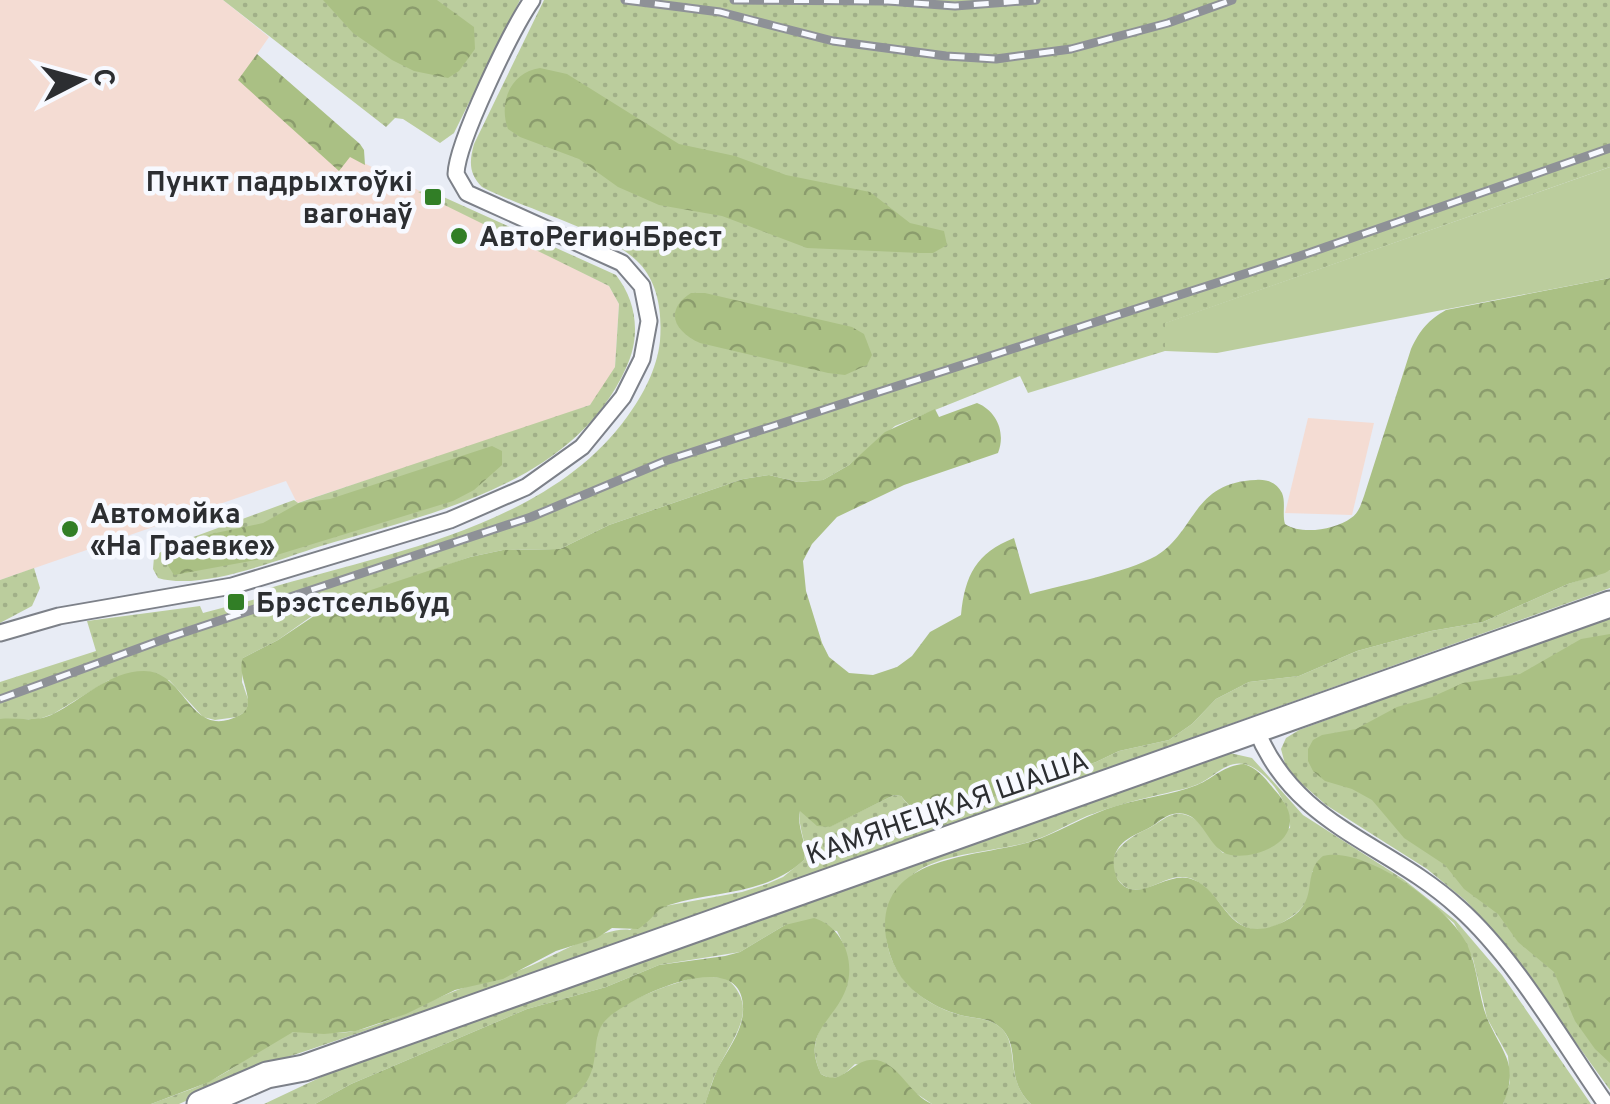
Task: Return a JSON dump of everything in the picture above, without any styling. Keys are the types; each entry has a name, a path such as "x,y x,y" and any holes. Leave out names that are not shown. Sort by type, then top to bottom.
{"main road":[{"name":"КАМЯНЕЦКАЯ ШАША","path":"200,1104 267,1075 304,1068 1610,604"},
{"name":"КАМЯНЕЦКАЯ ШАША","path":"239,1104 284,1083 304,1068"}],"street":[{"path":"0,633 60,616 232,586 450,520 526,488 582,447 603,424 623,397 642,359 649,320 642,286 622,264 467,193 456,174 460,148 532,0"},
{"path":"1256,729 1275,770 1300,799 1436,888 1483,932 1606,1104"}],"shaded area":[{"path":"0,0 223,0 269,37 239,80 339,170 350,156 609,286 619,304 615,367 601,392 590,405 538,424 297,503 286,481 0,580"},
{"path":"1308,418 1374,423 1352,515 1285,513"}],"green space":[{"path":"223,0 520,0 454,133 440,143 403,119 395,118 386,127"},
{"path":"323,0 437,0 474,27 475,49 459,71 448,78 414,71 353,33"},
{"path":"544,0 1610,0 1610,167 1166,323 1165,351 1028,393 1020,376 895,426 849,465 823,480 798,482 769,475 743,479 609,525 560,549 503,550 470,557 319,611 278,640 243,658 242,682 249,702 246,711 237,717 203,717 169,680 109,680 53,714 39,719 0,719 0,682 96,651 87,621 200,606 203,613 264,597 263,590 461,531 509,511 554,485 594,455 627,417 648,381 660,341 658,300 646,271 608,241 482,187 471,167 474,144"},
{"path":"257,54 360,144 365,165 350,157 339,171 238,80"},
{"path":"540,68 567,74 679,144 735,156 786,175 870,192 910,223 944,231 947,245 933,253 807,248 722,216 659,205 618,187 579,159 508,129 505,109 509,90 521,75"},
{"path":"1610,167 1610,278 1217,353 1165,351 1165,323"},
{"path":"428,190 616,275 629,296 634,344 626,368 602,408 572,441 535,467 452,506 240,572 196,580 158,578 153,569 154,557 169,546 294,500 298,503 590,405 615,367 619,304 609,286 418,192"},
{"path":"1610,278 1610,570 1605,573 1568,584 1483,622 1357,651 1299,676 1249,682 1216,699 1192,724 1169,740 1119,751 950,812 922,813 894,795 830,827 817,826 800,811 804,860 773,880 669,905 638,929 612,928 503,979 455,990 406,1014 356,1031 293,1032 209,1082 151,1104 0,1104 0,719 47,717 107,681 144,671 170,682 210,720 223,721 240,715 248,704 243,658 335,602 470,557 503,550 560,549 609,525 743,479 769,475 798,482 823,480 849,465 885,432 935,409 939,417 977,403 990,411 998,424 998,453 904,485 837,517 812,544 803,561 806,591 829,657 849,673 873,675 897,667 912,656 930,632 961,615 975,567 990,551 1014,538 1030,594 1112,573 1156,556 1180,534 1207,499 1235,483 1260,480 1274,484 1283,497 1285,524 1292,527 1318,530 1344,522 1361,505 1411,349 1429,322 1446,310"},
{"path":"691,293 852,327 864,334 872,355 867,365 845,375 700,343 684,333 676,321 677,307"},
{"path":"492,446 502,451 502,465 474,490 453,501 267,558 174,575 167,564 172,553 211,534 263,523 299,503 330,499"},
{"path":"34,568 40,588 32,606 0,623 0,580"},
{"path":"1610,570 1610,588 527,976 282,1059 179,1104 151,1104 219,1076 284,1035 368,1027 598,936 630,930 665,906 742,892 783,877 804,860 800,810 829,827 894,795 922,812 950,812 1119,751 1169,740 1192,724 1216,699 1249,682 1299,676 1357,651 1483,622"},
{"path":"1610,616 1610,1090 1501,939 1466,901 1427,869 1326,805 1293,776 1281,749 1286,738 1299,730"},
{"path":"1610,634 1610,1063 1575,1021 1554,972 1518,942 1498,914 1464,889 1445,865 1404,838 1372,800 1325,781 1313,771 1308,749 1322,735 1356,729 1397,707 1463,683 1520,674 1581,639"},
{"path":"1230,753 1252,758 1303,815 1403,879 1456,921 1502,975 1591,1104 1503,1104 1510,1082 1508,1056 1487,1018 1473,959 1454,923 1412,889 1312,871 1302,908 1270,928 1253,929 1240,924 1197,881 1175,878 1134,890 1120,882 1112,865 1118,850 1173,814 1198,821 1223,853 1290,828 1287,809 1269,781 1253,767 1237,764 1193,786 1097,812 1032,841 940,861 915,873 897,891 887,914 886,931 899,974 919,995 945,1010 987,1020 1002,1029 1010,1045 1018,1084 1031,1104 932,1104 911,1090 897,1073 855,1064 835,1078 821,1074 815,1054 817,1037 848,978 847,957 837,931 785,925 740,952 659,965 606,987 527,1009 351,1084 315,1104 264,1104 336,1070 443,1029"},
{"path":"1244,764 1263,777 1287,807 1289,829 1277,844 1259,853 1231,855 1216,846 1192,817 1173,814 1119,847 1114,861 1118,880 1133,890 1188,878 1201,883 1237,922 1262,929 1281,923 1302,907 1312,872 1323,856 1341,855 1382,869 1425,897 1467,944 1487,1018 1509,1068 1503,1104 1031,1104 1017,1084 1011,1046 1002,1029 988,1020 960,1015 934,1004 912,990 897,970 886,938 887,909 897,888 915,873 937,863 1039,839 1106,809 1187,788"},
{"path":"814,918 840,937 849,967 841,1000 817,1037 816,1060 821,1074 836,1077 861,1062 877,1060 892,1068 932,1104 705,1104 743,1012 739,991 727,980 709,977 663,988 608,1018 599,1031 588,1079 566,1104 315,1104 351,1084 527,1009 606,987 659,965 740,952 785,925"},
{"path":"699,976 726,978 737,990 743,1013 705,1104 566,1104 608,1017 646,995"}],"railway":[{"path":"625,0 720,12 833,41 996,59 1071,49 1168,23 1232,0"},
{"path":"734,0 888,1 955,6 1036,0"},
{"path":"0,699 167,638 531,517 665,461 1300,256 1610,148"}],"place":[{"name":"Пункт падрыхтоўкі вагонаў","path":"433,197"},
{"name":"АвтоРегионБрест","path":"459,236"},
{"name":"Автомойка «На Граевке»","path":"70,529"},
{"name":"Брэстсельбуд","path":"236,602"}]}
